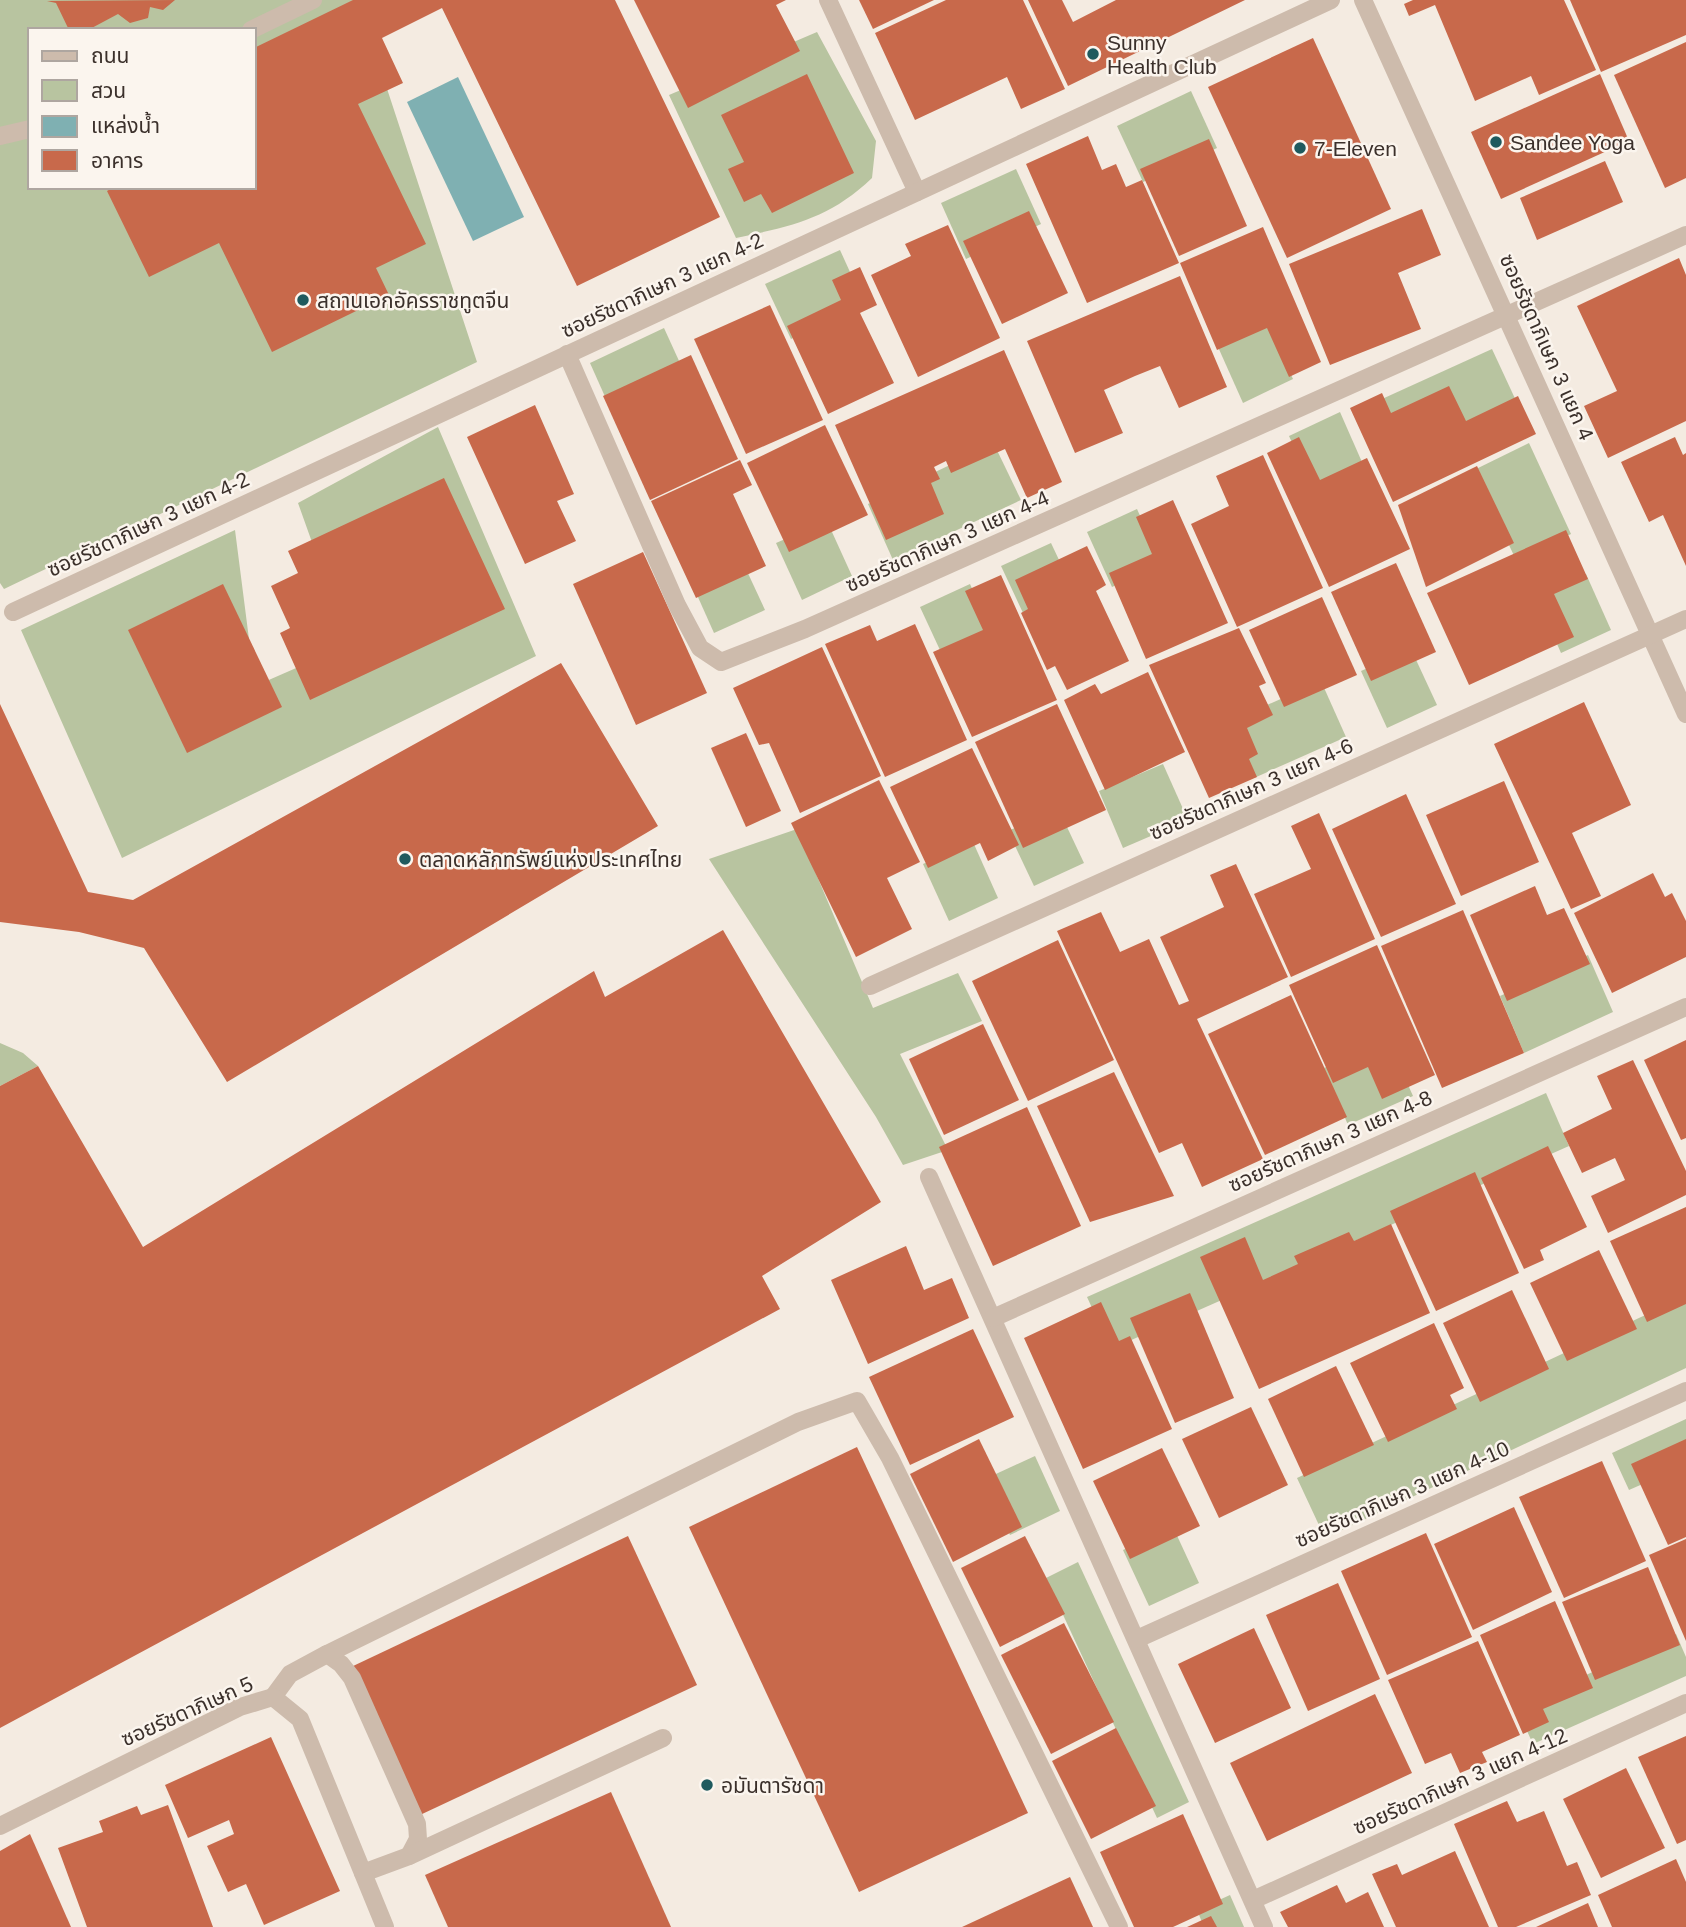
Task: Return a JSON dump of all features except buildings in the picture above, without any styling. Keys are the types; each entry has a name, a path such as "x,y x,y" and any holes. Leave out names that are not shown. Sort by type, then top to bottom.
{"street":[{"path":"255,28 313,0"},
{"path":"828,0 917,192"},
{"name":"ซอยรัชดาภิเษก 3 แยก 4-2","path":"13,612 1331,0"},
{"name":"ซอยรัชดาภิเษก 3 แยก 4","path":"1363,0 1509,316 1686,714"},
{"path":"0,136 28,130"},
{"path":"1509,316 1686,235"},
{"name":"ซอยรัชดาภิเษก 3 แยก 4-4","path":"567,354 677,605 700,648 721,662 805,629 1509,316"},
{"name":"ซอยรัชดาภิเษก 3 แยก 4-6","path":"870,986 1686,619"},
{"name":"ซอยรัชดาภิเษก 3 แยก 4-8","path":"993,1318 1686,1007"},
{"path":"929,1177 1264,1927"},
{"name":"ซอยรัชดาภิเษก 3 แยก 4-10","path":"1137,1639 1686,1391"},
{"path":"274,1697 290,1674 327,1654 798,1422 857,1401 890,1458 1119,1927"},
{"path":"327,1654 341,1664 352,1678 417,1824 418,1839 409,1856"},
{"name":"ซอยรัชดาภิเษก 5","path":"0,1826 240,1707 274,1697 300,1719 385,1927"},
{"name":"ซอยรัชดาภิเษก 3 แยก 4-12","path":"1253,1900 1686,1703"},
{"path":"363,1873 409,1856 663,1738"}],"green space":[{"name":"สถานเอกอัครราชทูตจีน","path":"0,0 415,0 368,31 477,362 4,589 0,583"},
{"path":"817,32 876,141 872,178 825,212 792,225 736,238 669,95"},
{"path":"1191,91 1217,148 1143,182 1117,126"},
{"path":"1016,169 1041,224 966,259 941,203"},
{"path":"840,250 865,305 791,339 765,284"},
{"path":"1268,324 1293,379 1243,403 1218,347"},
{"path":"664,328 690,385 615,419 590,363"},
{"path":"1492,349 1518,405 1468,428 1384,431 1371,404"},
{"path":"1340,412 1365,469 1315,492 1289,436"},
{"path":"438,427 536,656 122,858 21,630 235,530 255,686 303,665 323,573 298,503"},
{"path":"1529,443 1571,534 1516,560 1474,470"},
{"path":"994,444 1021,500 893,560 868,504"},
{"path":"1137,509 1162,565 1112,587 1087,532"},
{"path":"827,521 852,576 802,600 776,543"},
{"path":"1051,543 1077,598 1023,613 1001,566"},
{"path":"739,554 765,610 714,633 689,577"},
{"path":"1586,574 1611,630 1561,653 1536,596"},
{"path":"970,584 995,640 946,663 920,607"},
{"path":"1411,649 1437,705 1387,728 1361,671"},
{"path":"1321,681 1346,737 1254,778 1229,722"},
{"path":"1163,764 1188,820 1123,848 1099,791"},
{"path":"1058,808 1084,863 1034,886 1008,831"},
{"path":"797,829 873,1008 958,973 982,1021 900,1054 948,1150 903,1165 876,1117 709,859"},
{"path":"973,842 998,898 949,921 923,864"},
{"path":"1588,955 1613,1012 1524,1053 1500,996"},
{"path":"1388,1040 1413,1096 1348,1125 1324,1068"},
{"path":"0,1043 23,1053 38,1066 0,1086"},
{"path":"1546,1093 1569,1146 1111,1349 1087,1297"},
{"path":"1686,1296 1686,1368 1325,1538 1297,1478"},
{"path":"1686,1419 1686,1465 1629,1490 1612,1453"},
{"path":"1035,1456 1060,1511 1010,1535 985,1479"},
{"path":"1173,1527 1199,1583 1149,1606 1123,1550"},
{"path":"1078,1562 1189,1802 1157,1818 1046,1578"},
{"path":"1676,1634 1686,1657 1686,1676 1533,1744 1516,1707"},
{"path":"1230,1895 1244,1927 1204,1927 1197,1910"}],"water":[{"path":"458,77 524,217 473,241 407,102"}],"place":[{"name":"Sunny Health Club","path":"1093,54"},
{"name":"Sandee Yoga","path":"1496,142"},
{"name":"7-Eleven","path":"1300,148"},
{"name":"สถานเอกอัครราชทูตจีน","path":"303,300"},
{"name":"ตลาดหลักทรัพย์แห่งประเทศไทย","path":"405,859"},
{"name":"อมันตารัชดา","path":"707,1785"}]}
